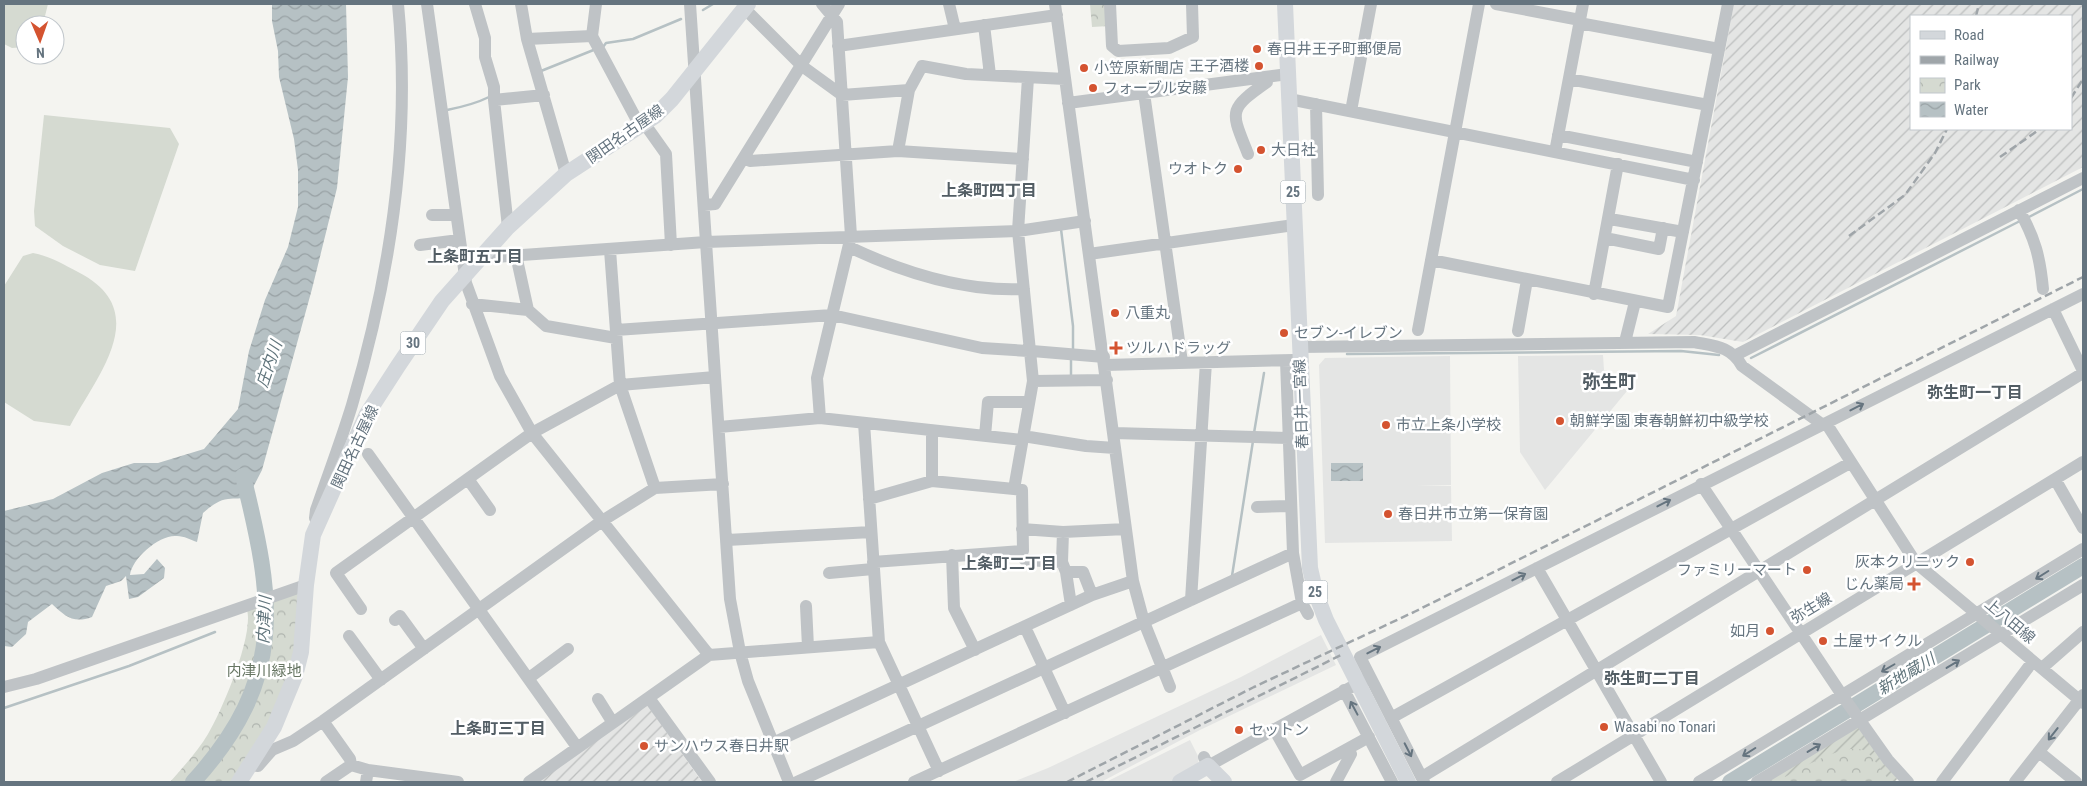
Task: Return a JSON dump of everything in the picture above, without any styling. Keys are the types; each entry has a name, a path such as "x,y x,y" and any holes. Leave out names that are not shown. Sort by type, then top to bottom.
{"main road":[{"name":"春日井一宮線","path":"1285,4 1294,226 1295,356 1300,380 1310,568 1316,594 1326,620 1418,780"},
{"name":"関田名古屋線","path":"244,776 274,726 295,676 301,652 306,585 314,536 367,414 437,308 465,273 484,255 508,227 566,174 642,125 672,99 746,6"},
{"path":"1180,782 1206,762 1224,782"}],"street":[{"path":"314,536 316,510 352,406 374,323 392,223 399,155 401,90 398,4"},
{"path":"427,4 455,215 465,273 472,304 500,376 532,433 709,655"},
{"path":"475,4 485,38 484,57 494,87 508,227"},
{"path":"521,4 527,39 566,174"},
{"path":"596,4 592,36 642,125 666,154 671,245"},
{"path":"690,4 730,599 740,652 748,681 789,782"},
{"path":"820,418 817,378 850,241 837,22 822,4"},
{"path":"704,205 715,204 839,4"},
{"path":"949,4 955,29"},
{"path":"1110,4 1112,46 1118,51 1169,48 1193,37 1192,4"},
{"path":"1350,111 1371,4"},
{"path":"1418,330 1479,4"},
{"path":"1496,4 1719,49"},
{"path":"1555,152 1583,4"},
{"path":"1431,260 1594,294 1668,307 1728,4"},
{"path":"746,6 802,66 842,95 909,90"},
{"path":"838,46 984,25 1056,9 1134,581 1144,622 1170,687"},
{"path":"984,25 990,76"},
{"path":"527,39 592,36"},
{"path":"898,151 909,90 922,66 944,71 990,76 1065,80"},
{"path":"1068,103 1288,74"},
{"path":"1248,154 1234,120 1236,110 1248,95 1266,82 1266,77"},
{"path":"1014,489 1033,381 1018,231 1028,78"},
{"path":"1569,79 1708,105"},
{"path":"1144,93 1182,362"},
{"path":"494,100 544,95"},
{"path":"1289,99 1694,180"},
{"path":"1316,104 1318,195"},
{"path":"1558,135 1697,162"},
{"path":"744,158 750,161 898,151 1023,159"},
{"path":"1594,294 1610,219 1618,164"},
{"path":"1736,355 2022,216 2083,178"},
{"path":"432,215 455,215"},
{"path":"2022,216 2039,253 2043,289"},
{"path":"1610,219 1683,232"},
{"path":"484,255 494,257 706,242 850,241 1018,231 1085,222"},
{"path":"1089,254 1294,226"},
{"path":"1605,238 1659,249 1663,228"},
{"path":"420,245 459,240"},
{"path":"850,241 880,261 976,288 1024,289"},
{"path":"610,250 620,385 655,488"},
{"path":"516,255 528,310"},
{"path":"1518,330 1528,280"},
{"path":"2052,309 2083,372 1418,780 1391,718 1360,657 1701,484 1824,424 2052,309 2083,294"},
{"path":"1625,342 1635,302"},
{"path":"472,304 528,310 546,326 616,334 712,323 832,315 982,348 1030,351 1105,361 1206,362 1295,356 1625,342 1694,342 1719,347 1736,355 1742,366 1824,424"},
{"path":"914,782 1162,668 1305,608 1293,553 1290,506 1288,438 1295,356"},
{"path":"1191,600 1203,435 1206,362"},
{"path":"361,609 336,573 532,433 620,385 715,377"},
{"path":"1033,381 1107,380"},
{"path":"985,436 988,402 1029,402"},
{"path":"719,427 820,418 932,431 1115,448"},
{"path":"864,423 879,642 900,684 938,771"},
{"name":"上八田線","path":"1824,424 1916,563 2037,665 2082,699"},
{"path":"932,431 932,481"},
{"path":"1114,433 1288,438"},
{"path":"368,454 577,747"},
{"name":"弥生線","path":"1557,782 2083,462"},
{"path":"1391,718 1850,463"},
{"path":"468,479 490,510"},
{"path":"2055,479 2083,528"},
{"path":"829,574 873,566 952,556 1023,551 1022,490 932,481 869,499"},
{"path":"244,776 258,766 272,750 293,741 323,721 602,521 655,488 723,484"},
{"path":"1701,484 1800,634 1888,760 1908,782"},
{"path":"1257,507 1290,506"},
{"path":"1022,528 1063,532 1126,529"},
{"path":"727,540 871,532"},
{"path":"1063,532 1064,567 1071,605"},
{"path":"1699,782 1980,617 2083,549"},
{"path":"1020,552 1026,560 1083,572 1092,595"},
{"path":"797,782 1293,553"},
{"path":"952,556 954,608 975,650"},
{"path":"1537,568 1661,782"},
{"path":"773,743 1092,595 1122,583 1134,581"},
{"path":"4,687 45,676 306,585"},
{"path":"1757,782 1859,718 2083,585"},
{"path":"806,606 808,647"},
{"path":"395,620 400,616 424,649"},
{"path":"1024,627 1065,713"},
{"path":"1942,782 2037,665 2083,632"},
{"path":"349,636 380,680"},
{"path":"529,782 709,655 879,642"},
{"path":"528,678 568,649"},
{"path":"1206,762 1274,729 1370,676"},
{"path":"1344,690 1392,782"},
{"path":"649,698 710,782"},
{"path":"598,699 613,723"},
{"path":"2015,782 2082,699"},
{"path":"323,721 350,759 351,765 367,776 458,782"},
{"path":"1274,729 1300,775 1369,737"},
{"path":"1336,782 1351,754 1348,748"},
{"path":"2039,752 2076,782"},
{"path":"326,782 351,765"}],"shaded area":[{"path":"1734,4 2083,4 2083,167 1743,342 1700,335 1648,334 1676,316"},
{"name":"朝鮮学園 東春朝鮮初中級学校","path":"1603,355 1604,370 1627,391 1545,490 1520,452 1518,356"},
{"name":"市立上条小学校","path":"1450,356 1451,485 1417,486 1451,486 1452,541 1325,543 1319,365 1325,358"},
{"path":"1321,635 1336,665 1200,730 1101,782 1013,782 1048,768 1241,677"},
{"path":"645,706 648,706 702,782 538,782"},
{"path":"1190,740 1199,758 1198,763 1194,769 1170,782 1106,782"}],"green space":[{"path":"4,4 48,4 45,15 15,15 15,48 4,44"},
{"path":"1090,4 1109,4 1109,26 1092,27"},
{"path":"44,115 170,128 179,144 135,271 100,265 63,246 35,226 34,211"},
{"path":"33,253 50,258 78,272 101,288 113,305 116,324 113,344 105,365 70,426 34,421 4,402 4,286 23,256"},
{"name":"内津川緑地","path":"294,593 301,594 297,646 284,697 234,782 170,782 204,740 221,708 235,673 246,637 247,610"},
{"path":"1856,727 1897,779 1894,782 1764,782"},
{"path":"1859,728 1897,779 1894,782 1891,782 1867,752 1859,749 1838,752 1813,762 1785,777 1782,772"}],"water":[{"name":"庄内川","path":"272,4 346,4 348,77 337,188 312,289 262,470 248,497 221,501 203,513 197,542 182,537 170,536 155,543 141,555 132,568 130,575 144,574 157,559 165,568 164,578 138,597 129,599 126,576 121,581 106,586 92,617 80,620 70,618 52,604 28,622 26,634 12,647 4,646 4,511 53,499 102,473 134,463 158,463 204,449 238,409 249,351 265,300 288,247 298,207 298,170 294,139 279,77 278,51 272,21"},
{"path":"1331,463 1363,463 1363,481 1331,481"}],"waterway":[{"path":"703,10 713,4"},
{"path":"603,47 606,43 633,39 681,19"},
{"path":"541,71 596,49"},
{"path":"447,110 479,102 489,97"},
{"path":"2027,218 2083,189"},
{"path":"1751,358 2020,221"},
{"path":"1061,229 1073,326 1073,349"},
{"path":"1347,354 1681,351 1719,355"},
{"path":"1071,358 1071,377"},
{"path":"1254,433 1264,373"},
{"path":"1232,576 1253,441"},
{"name":"内津川","path":"193,782 223,744 245,708 258,673 265,637 266,601 261,562 254,521 243,476"},
{"name":"新地蔵川","path":"1730,782 2083,566"},
{"path":"4,708 129,666 215,632"}],"railway":[{"path":"1976,15 1979,4"},
{"path":"2072,96 2083,79"},
{"path":"1849,236 1905,195 1935,153 1946,130"},
{"path":"2000,157 2039,130"},
{"path":"1067,782 1254,687 1414,612 2083,277"},
{"path":"1086,782 1341,655"}],"place":[{"name":"春日井王子町郵便局","path":"1257,49"},
{"name":"王子酒楼","path":"1259,66"},
{"name":"小笠原新聞店","path":"1084,68"},
{"name":"フォーブル安藤","path":"1093,88"},
{"name":"大日社","path":"1261,150"},
{"name":"ウオトク","path":"1238,169"},
{"name":"八重丸","path":"1115,313"},
{"name":"セブン-イレブン","path":"1284,333"},
{"name":"ツルハドラッグ","path":"1116,348"},
{"name":"朝鮮学園 東春朝鮮初中級学校","path":"1560,421"},
{"name":"市立上条小学校","path":"1386,425"},
{"name":"春日井市立第一保育園","path":"1388,514"},
{"name":"灰本クリニック","path":"1970,562"},
{"name":"ファミリーマート","path":"1807,570"},
{"name":"じん薬局","path":"1914,584"},
{"name":"如月","path":"1770,631"},
{"name":"土屋サイクル","path":"1823,641"},
{"name":"Wasabi no Tonari","path":"1604,727"},
{"name":"セットン","path":"1239,730"},
{"name":"サンハウス春日井駅","path":"644,746"}],"district":[{"name":"上条町四丁目","path":"989,190"},
{"name":"上条町五丁目","path":"475,256"},
{"name":"弥生町","path":"1609,381"},
{"name":"弥生町一丁目","path":"1975,392"},
{"name":"上条町二丁目","path":"1009,563"},
{"name":"弥生町二丁目","path":"1652,678"},
{"name":"上条町三丁目","path":"498,728"}]}
